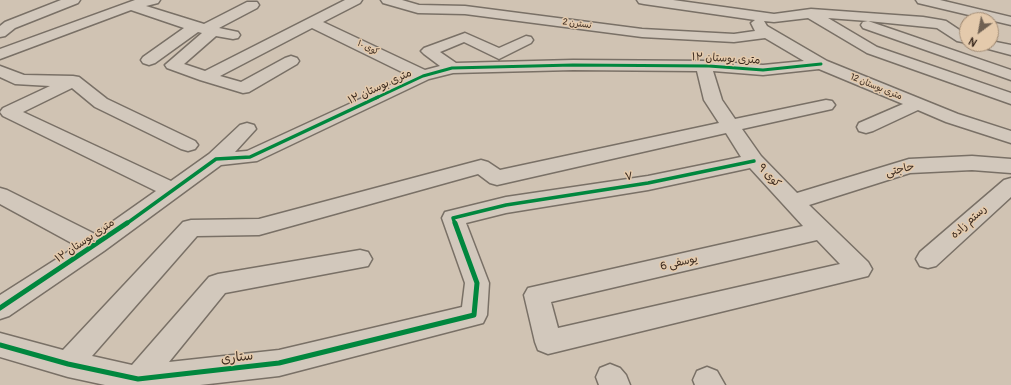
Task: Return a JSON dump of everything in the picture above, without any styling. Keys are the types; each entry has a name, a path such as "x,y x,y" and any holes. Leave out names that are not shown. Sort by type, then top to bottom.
{"street":[{"path":"0,33 10,24 73,0"},
{"path":"0,54 131,5 153,0"},
{"path":"206,77 355,0"},
{"name":"نسترن 2","path":"388,0 418,9 465,10 642,33 734,38 768,33"},
{"path":"644,0 714,5 754,16 774,18 810,7 836,7 941,24 959,36"},
{"path":"922,0 1009,16"},
{"path":"131,5 205,29 233,35"},
{"path":"149,60 252,5"},
{"path":"810,7 872,50 1011,100"},
{"path":"836,7 1011,75"},
{"name":"12 متری بوستان","path":"754,16 761,29 821,64 952,118 1011,137"},
{"name":"کوی ۱۰","path":"311,22 424,76"},
{"path":"205,29 173,66 243,88 291,61"},
{"path":"452,68 429,51 465,36 499,54 526,40"},
{"path":"999,47 1011,50"},
{"name":"۱۲ متری بوستان","path":"0,308 96,245 216,159 250,157 424,76 452,68 573,65 704,66 763,70 821,64"},
{"name":"کوی ۹","path":"537,295 548,342 860,269 821,231 754,161 713,100 704,66"},
{"path":"0,70 21,80 73,81 101,103 188,144"},
{"path":"73,81 10,112 172,190"},
{"path":"866,127 918,104"},
{"path":"497,178 826,105"},
{"path":"216,159 247,129"},
{"name":"۷","path":"474,314 477,283 453,218 506,205 648,183 754,161"},
{"name":"حاجتی","path":"793,202 910,166 972,163 1011,166"},
{"path":"68,364 191,228 259,227 481,167 497,178 506,205"},
{"name":"رستم زاده","path":"928,259 1011,185"},
{"path":"0,195 96,245"},
{"name":"یوسفی 6","path":"537,295 821,231"},
{"path":"136,382 218,284 360,259"},
{"name":"ستاری","path":"0,345 136,382 280,363 474,314"}],"cycle path":[{"path":"0,308 96,245 216,159 250,157 423,76 452,68 573,65 709,66 763,70 821,64"},
{"path":"0,345 68,364 138,379 279,363 474,315 477,283 453,218 506,205 648,183 754,161"}]}
